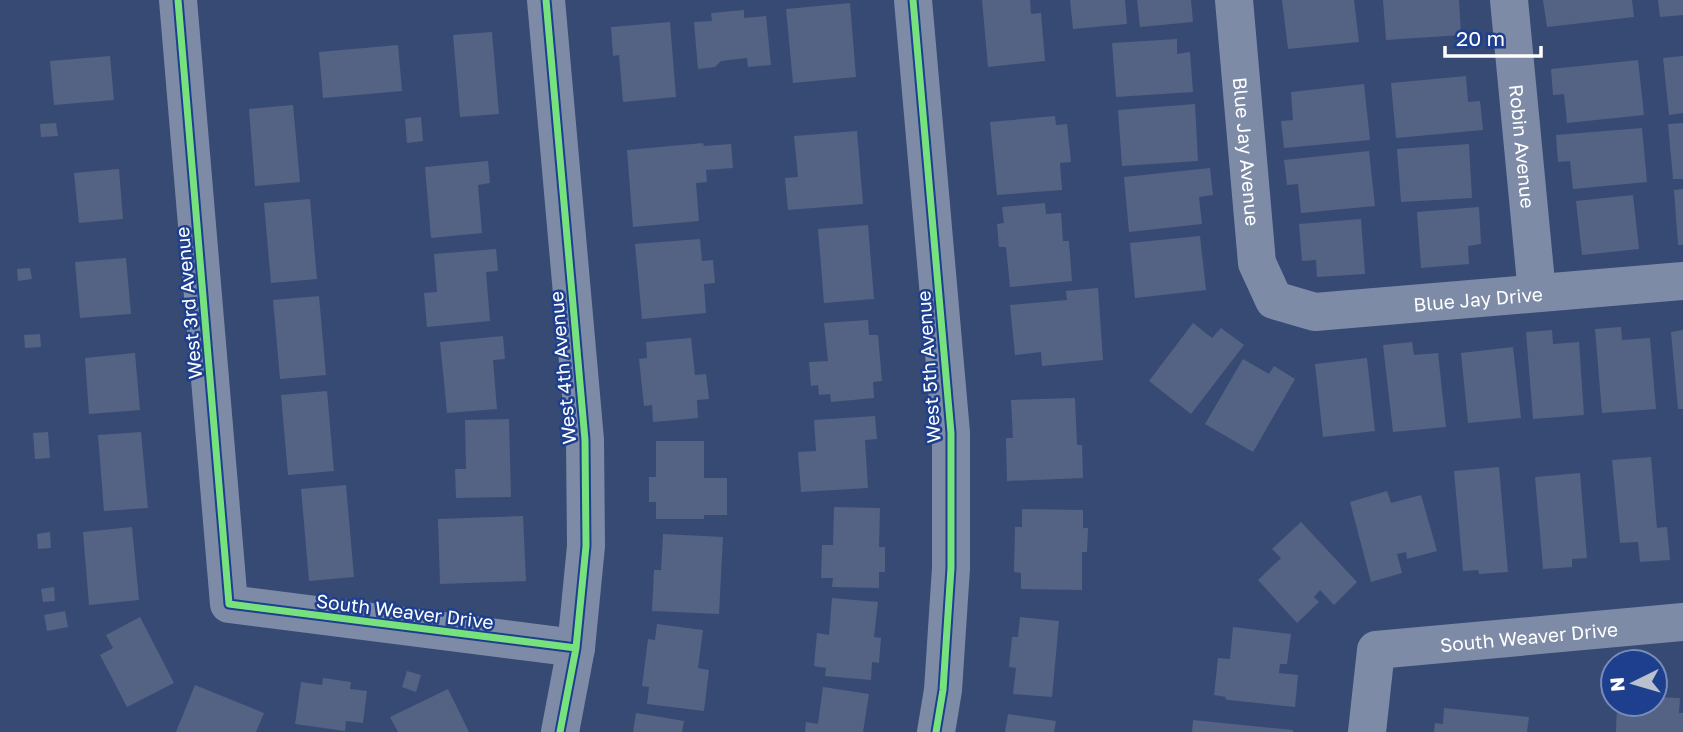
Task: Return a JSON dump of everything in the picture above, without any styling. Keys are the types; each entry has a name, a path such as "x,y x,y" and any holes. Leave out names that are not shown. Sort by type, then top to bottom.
{"street":[{"name":"West 3rd Avenue","path":"178,0 229,604"},
{"name":"West 4th Avenue","path":"546,0 585,440 586,546 576,649 560,732"},
{"name":"West 5th Avenue","path":"913,0 951,433 951,568 943,690 936,732"},
{"name":"Blue Jay Avenue","path":"1234,0 1257,263 1273,300"},
{"name":"Robin Avenue","path":"1509,0 1537,293"},
{"name":"Blue Jay Drive","path":"1273,300 1315,312 1683,281"},
{"name":"South Weaver Drive","path":"229,604 576,649"},
{"name":"South Weaver Drive","path":"1367,732 1376,650 1683,621"}],"building":[{"path":"982,0 1030,0 1031,14 1041,13 1045,61 988,67"},
{"path":"1070,0 1125,0 1127,24 1073,29"},
{"path":"1137,0 1191,0 1193,22 1140,27"},
{"path":"1282,0 1354,0 1359,42 1288,49"},
{"path":"1383,0 1459,0 1461,35 1386,40"},
{"path":"1543,0 1632,0 1634,17 1547,27"},
{"path":"1658,0 1683,0 1683,15 1660,17"},
{"path":"850,3 856,77 793,83 786,9"},
{"path":"744,10 744,18 766,16 771,65 748,67 747,58 721,61 715,67 698,69 694,22 712,21 711,13"},
{"path":"670,22 676,97 623,102 619,55 613,56 611,27"},
{"path":"492,32 499,114 460,117 453,35"},
{"path":"1177,39 1177,54 1190,52 1193,92 1116,97 1112,43"},
{"path":"398,45 402,91 323,98 319,52"},
{"path":"110,56 114,100 54,105 50,61"},
{"path":"1683,56 1683,113 1669,115 1663,58"},
{"path":"1638,60 1644,115 1567,123 1564,94 1553,95 1551,69"},
{"path":"1466,76 1468,102 1480,101 1483,130 1396,138 1391,83"},
{"path":"1364,84 1370,140 1284,148 1281,121 1293,120 1291,92"},
{"path":"1195,104 1198,161 1122,166 1118,110"},
{"path":"293,105 300,182 255,186 249,109"},
{"path":"1055,116 1056,125 1067,124 1071,162 1060,163 1062,190 997,195 990,122"},
{"path":"421,117 423,141 407,143 405,119"},
{"path":"56,123 58,136 41,137 40,124"},
{"path":"1683,123 1683,179 1673,179 1668,124"},
{"path":"1642,128 1647,182 1573,189 1570,161 1558,162 1556,135"},
{"path":"857,131 863,204 788,210 785,178 798,177 794,136"},
{"path":"703,143 704,146 731,144 733,168 706,170 707,182 696,183 699,221 633,227 627,150"},
{"path":"1469,144 1472,198 1401,202 1397,149"},
{"path":"1369,151 1375,206 1301,213 1298,184 1287,185 1284,160"},
{"path":"488,161 490,183 478,185 482,233 431,238 425,167"},
{"path":"1210,168 1213,195 1199,197 1202,224 1129,232 1124,177"},
{"path":"119,169 123,219 79,223 74,173"},
{"path":"1683,189 1683,245 1678,245 1674,190"},
{"path":"1633,195 1639,249 1582,255 1576,201"},
{"path":"310,199 317,279 271,283 264,203"},
{"path":"1045,203 1046,214 1061,213 1063,241 1069,241 1072,281 1010,287 1006,247 999,247 997,224 1004,223 1002,207"},
{"path":"1479,207 1481,244 1468,246 1469,264 1421,268 1417,212"},
{"path":"1361,219 1365,274 1317,277 1316,260 1302,261 1299,224"},
{"path":"868,225 874,299 824,303 818,229"},
{"path":"1200,236 1206,290 1135,298 1130,243"},
{"path":"700,239 702,261 713,260 715,283 704,284 706,313 642,319 635,244"},
{"path":"496,249 498,271 486,272 490,321 427,327 424,293 437,292 434,254"},
{"path":"126,258 131,314 80,318 75,262"},
{"path":"30,268 32,279 18,281 17,269"},
{"path":"1098,288 1103,360 1042,366 1041,352 1015,355 1010,305 1067,300 1066,291"},
{"path":"319,296 326,375 280,379 273,300"},
{"path":"868,320 869,335 878,335 882,381 873,382 874,398 831,402 830,394 819,395 818,385 811,386 809,362 828,361 824,323"},
{"path":"1193,323 1212,338 1221,328 1244,345 1191,414 1149,381"},
{"path":"1621,327 1622,340 1650,338 1656,409 1602,413 1595,329"},
{"path":"1552,330 1553,344 1579,342 1584,415 1533,419 1526,332"},
{"path":"1683,330 1683,409 1678,409 1671,332"},
{"path":"40,334 41,347 25,348 24,335"},
{"path":"503,336 505,359 493,360 497,409 447,413 440,342"},
{"path":"691,338 695,375 706,374 709,399 697,400 698,418 653,422 652,405 644,406 639,359 647,358 646,342"},
{"path":"1412,342 1414,355 1438,353 1446,427 1393,432 1383,345"},
{"path":"1513,347 1521,418 1468,423 1461,353"},
{"path":"135,353 140,410 89,414 85,358"},
{"path":"1367,358 1375,431 1323,437 1315,364"},
{"path":"1243,359 1269,374 1274,366 1295,379 1253,452 1205,424"},
{"path":"327,391 334,471 288,475 281,395"},
{"path":"1075,398 1077,445 1082,445 1083,478 1007,481 1006,438 1013,438 1011,400"},
{"path":"875,416 877,439 865,440 868,488 801,492 798,452 816,451 814,420"},
{"path":"509,419 511,497 456,498 455,469 466,469 465,420"},
{"path":"48,432 50,458 35,459 33,433"},
{"path":"141,432 148,508 104,511 98,435"},
{"path":"656,441 704,441 704,478 727,478 727,515 704,515 704,519 656,519 656,502 649,502 649,477 656,477"},
{"path":"1651,457 1657,528 1667,527 1670,560 1640,562 1638,542 1620,543 1612,460"},
{"path":"1499,467 1508,572 1479,574 1478,570 1463,571 1454,471"},
{"path":"1580,473 1587,558 1572,559 1572,567 1543,569 1535,477"},
{"path":"346,485 354,577 309,581 301,489"},
{"path":"1387,491 1391,503 1421,495 1437,551 1407,559 1406,552 1397,554 1402,573 1371,582 1350,502"},
{"path":"834,507 880,508 879,547 885,547 885,572 879,572 879,588 832,587 833,578 821,578 822,545 833,545"},
{"path":"1022,509 1083,510 1083,528 1088,528 1087,552 1082,552 1082,590 1021,589 1021,573 1014,572 1015,527 1022,527"},
{"path":"523,516 526,581 440,584 438,519"},
{"path":"1301,522 1357,582 1334,605 1320,590 1314,597 1319,602 1297,623 1258,580 1281,558 1272,549"},
{"path":"132,527 139,600 89,605 83,532"},
{"path":"50,532 51,548 38,549 37,534"},
{"path":"663,534 723,537 719,614 652,611 654,570 661,570"},
{"path":"54,587 55,601 43,602 41,589"},
{"path":"832,598 878,602 874,637 881,638 879,663 872,662 871,680 825,676 826,668 814,666 817,633 829,635"},
{"path":"65,611 68,627 47,631 44,615"},
{"path":"140,617 174,683 127,707 100,655 113,648 106,635"},
{"path":"1020,617 1059,621 1052,697 1013,694 1016,668 1009,667 1012,637 1018,637"},
{"path":"657,624 703,630 698,668 709,670 704,711 647,704 649,687 642,686 648,639 655,640"},
{"path":"1233,627 1291,634 1287,664 1280,664 1279,673 1298,675 1295,707 1228,700 1226,697 1214,695 1218,658 1230,659"},
{"path":"407,671 421,675 416,692 402,687"},
{"path":"323,678 351,682 350,689 367,691 363,723 346,721 345,731 295,724 301,682 322,685"},
{"path":"195,685 264,713 256,732 176,732"},
{"path":"823,687 869,694 863,732 805,732 806,722 818,724"},
{"path":"448,689 469,732 398,732 390,717"},
{"path":"1669,698 1680,698 1679,713 1683,713 1683,732 1616,732 1616,718 1669,718"},
{"path":"1444,708 1529,717 1527,732 1434,732 1435,723 1443,724"},
{"path":"636,713 684,721 682,732 633,732"},
{"path":"1008,714 1056,721 1054,732 1005,732"},
{"path":"1193,720 1293,730 1293,732 1192,732"}],"cycle path":[{"path":"178,0 229,604 576,648"},
{"path":"546,0 585,440 586,546 576,648 560,732"},
{"path":"913,0 951,433 951,568 943,690 936,732"}]}
